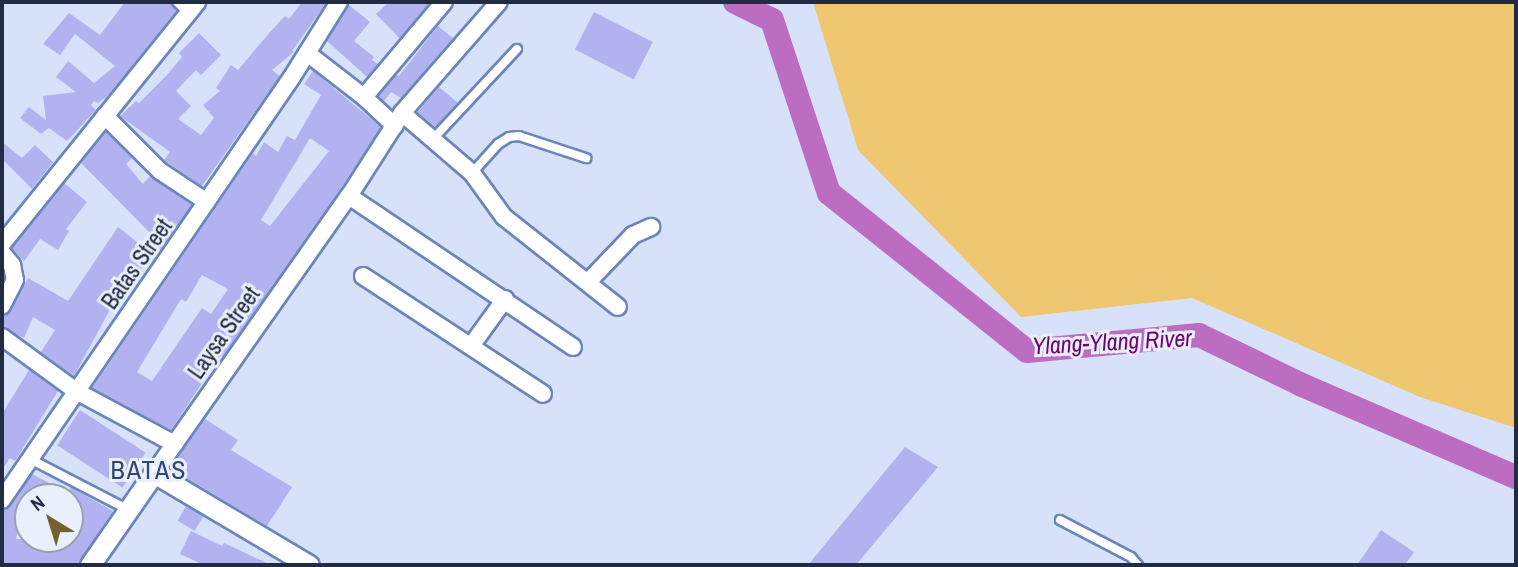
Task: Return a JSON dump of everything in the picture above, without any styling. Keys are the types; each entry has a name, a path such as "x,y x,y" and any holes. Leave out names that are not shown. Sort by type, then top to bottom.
{"street":[{"name":"Batas Street","path":"2,500 207,202 339,2"},
{"path":"364,97 443,2"},
{"name":"Laysa Street","path":"90,565 349,196 398,119 499,2"},
{"path":"2,244 105,116 187,6"},
{"path":"307,53 364,97 433,139 472,173 504,217 618,307"},
{"path":"105,116 160,171 207,202"},
{"path":"349,196 573,347"},
{"path":"588,282 633,235 651,227"},
{"path":"2,253 13,269 15,280 2,306"},
{"path":"363,276 543,394"},
{"path":"471,346 505,299"},
{"path":"2,337 76,391 175,444"},
{"path":"153,473 309,565"}],"lane":[{"path":"433,139 517,49"},
{"path":"472,173 498,144 509,137 519,136 586,158"},
{"path":"30,459 129,509"},
{"path":"1060,520 1131,556 1138,565"}],"shaded area":[{"path":"813,2 1516,2 1516,428 1420,397 1192,298 1021,317 858,150"}],"building":[{"path":"125,2 171,2 176,11 109,95 98,103 94,101 91,105 96,110 67,141 49,128 41,134 20,118 29,107 46,120 43,96 76,92 56,77 68,61 94,83 115,66 75,34 60,55 43,44 69,13 100,35"},
{"path":"302,2 327,2 292,51 294,52 272,70 280,76 202,186 164,160 170,152 120,116 136,101 139,103 166,76 182,57 179,53 199,33 221,55 201,75 196,70 176,91 191,106 178,119 201,135 214,118 203,105 220,91 216,88 231,65 238,70 285,16 289,19"},
{"path":"389,2 430,2 400,39 376,14"},
{"path":"349,5 370,22 354,41 374,57 372,60 378,64 367,77 327,41"},
{"path":"594,12 653,42 634,79 575,49"},
{"path":"438,26 453,38 401,98 391,92 384,101 378,96 396,75 399,76"},
{"path":"313,71 381,127 340,190 223,357 220,356 171,430 92,388 253,153 256,156 264,142 278,152 287,136 295,140 321,95 304,84","holes":["310,138 329,151 270,226 261,220","202,275 228,289 211,314 202,308 152,381 137,372 181,299 186,302"]},
{"path":"439,87 458,103 437,128 418,112"},
{"path":"106,132 132,158 126,164 143,184 150,176 192,205 160,251 149,245 155,238 81,163"},
{"path":"2,142 22,158 35,145 53,162 32,189 2,159"},
{"path":"64,183 87,202 66,229 69,231 58,250 40,239 24,261 12,248"},
{"path":"118,227 152,254 137,275 133,273 114,302 74,376 41,352 55,330 33,317 24,338 2,327 2,318 11,311 28,278 68,301"},
{"path":"29,370 58,391 15,461 10,458 2,470 2,414"},
{"path":"80,410 145,452 123,488 57,445"},
{"path":"205,419 238,440 231,450 292,487 267,526 170,468"},
{"path":"905,447 938,467 856,565 808,565"},
{"path":"32,474 49,483 26,483"},
{"path":"84,495 113,511 78,565 2,565 2,510 14,501 14,553 84,553"},
{"path":"186,506 203,516 195,531 178,521"},
{"path":"1381,530 1414,552 1405,565 1357,565"},
{"path":"191,531 271,565 204,565 180,554"}],"waterway":[{"name":"Ylang-Ylang River","path":"735,2 772,20 829,193 1027,351 1199,335 1302,385 1516,477"}],"district":[{"name":"BATAS","path":"149,470"}]}
